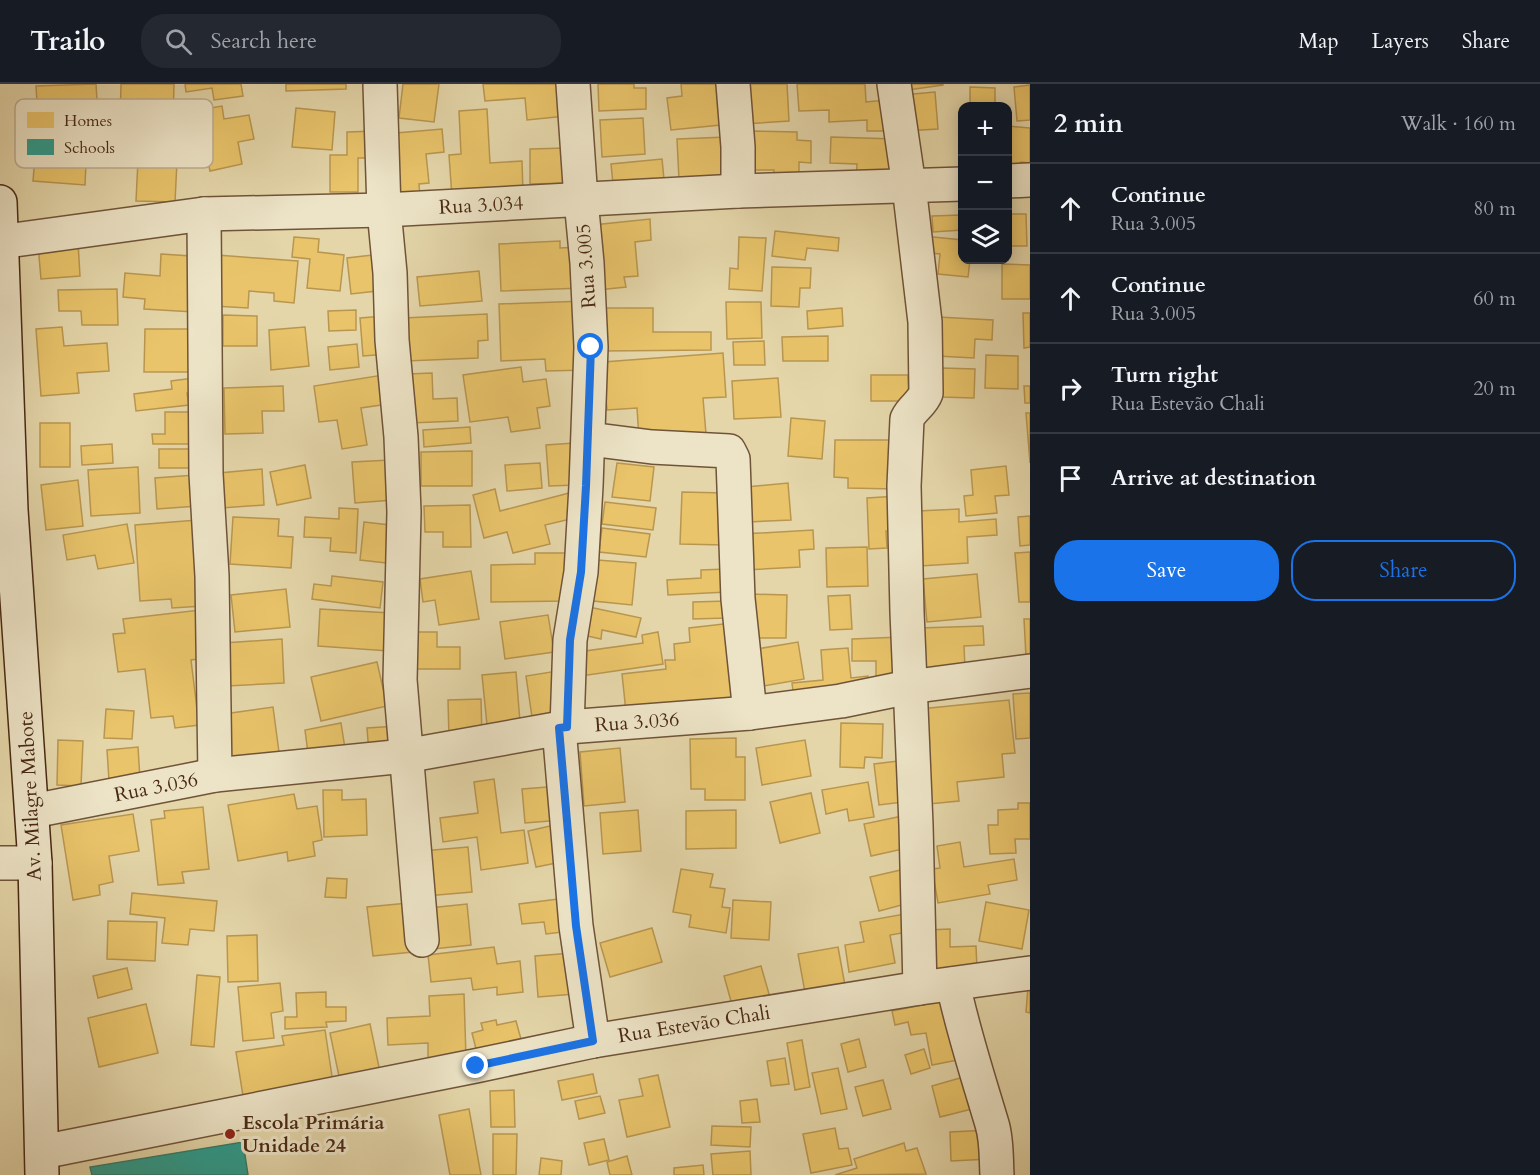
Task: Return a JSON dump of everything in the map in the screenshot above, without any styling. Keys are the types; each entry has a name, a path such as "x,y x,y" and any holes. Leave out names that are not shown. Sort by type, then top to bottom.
{"street":[{"path":"380,84 384,210 390,273 392,340 402,448 404,512 400,680 422,940"},
{"name":"Rua 3.005","path":"573,84 591,347 589,439 581,572 570,640 563,727 576,926 593,1041"},
{"path":"733,84 738,147 738,191"},
{"path":"894,84 925,322 926,393 924,400 910,412 907,419 904,486 920,988"},
{"path":"1012,181 1030,180"},
{"name":"Rua 3.034","path":"0,242 204,214 384,210 738,191 958,184"},
{"name":"Av. Milagre Mabote","path":"0,202 5,510 33,812 42,1163"},
{"path":"204,214 206,474 212,576 215,775"},
{"path":"589,439 652,447 729,451 733,459 738,599 750,713"},
{"name":"Rua 3.036","path":"33,812 215,775 405,756 563,727 750,713 841,701 909,687 1030,671"},
{"path":"0,863 35,863"},
{"name":"Rua Estevão Chali","path":"42,1163 593,1041 920,988 1030,973"},
{"path":"953,984 964,1033 992,1124 997,1175"}],"building: Homes":[{"path":"96,84 97,99 37,99 36,86"},
{"path":"121,84 174,84 174,99 121,99"},
{"path":"185,84 241,84 243,96 214,100 212,88 186,92"},
{"path":"286,84 346,84 346,89 286,91"},
{"path":"403,84 439,84 434,122 399,118"},
{"path":"483,84 563,84 566,116 527,120 525,98 485,101"},
{"path":"598,84 634,84 634,88 646,88 646,109 599,111"},
{"path":"681,84 726,84 731,124 671,130 667,98 682,96"},
{"path":"742,84 787,84 789,121 744,124"},
{"path":"797,84 865,84 866,102 886,100 888,131 867,131 867,120 829,122 829,110 799,111"},
{"path":"907,84 943,84 943,85 908,90"},
{"path":"1030,85 1030,120 1017,121 1014,87"},
{"path":"970,87 995,88 995,102 970,102"},
{"path":"935,92 938,129 905,131 902,95"},
{"path":"222,106 224,119 249,115 254,139 238,142 242,164 210,171 209,168 213,168 213,108"},
{"path":"296,108 335,112 332,150 292,147"},
{"path":"487,109 490,163 522,161 523,193 452,197 449,155 461,154 459,111"},
{"path":"643,118 645,154 602,157 600,120"},
{"path":"1012,126 1030,128 1030,163 1021,162 1019,177 1012,176"},
{"path":"442,129 444,152 426,154 429,183 419,184 420,197 393,199 396,133"},
{"path":"376,131 377,158 358,158 358,192 330,192 330,155 347,155 347,132"},
{"path":"751,131 797,132 797,140 811,141 811,163 799,162 799,184 773,183 774,170 750,170"},
{"path":"727,137 729,178 679,180 677,139"},
{"path":"831,137 895,139 893,183 856,182 857,164 830,163"},
{"path":"566,148 567,183 530,184 530,149"},
{"path":"662,159 664,179 613,184 611,164"},
{"path":"34,168 86,168 85,185 33,181"},
{"path":"138,168 177,168 175,202 136,201"},
{"path":"1012,214 1026,214 1027,246 1012,246"},
{"path":"958,215 958,230 933,232 932,216"},
{"path":"650,219 651,240 635,242 638,276 624,277 626,287 598,290 593,225"},
{"path":"775,231 839,238 838,251 807,248 805,260 772,256"},
{"path":"923,236 958,240 958,264 970,264 968,277 938,274 940,254 922,252"},
{"path":"294,237 319,239 318,252 344,255 340,291 307,288 310,259 292,257"},
{"path":"739,237 766,238 762,291 729,289 730,268 738,269"},
{"path":"560,241 560,248 582,247 583,288 501,291 499,244"},
{"path":"78,242 80,276 41,279 38,245"},
{"path":"161,254 191,256 194,312 144,309 145,299 123,297 125,273 160,276"},
{"path":"381,254 386,290 351,294 347,258"},
{"path":"217,255 298,261 294,303 274,301 274,293 249,291 248,308 214,306"},
{"path":"1002,264 1030,265 1030,299 1002,299"},
{"path":"772,267 811,268 810,288 800,288 799,307 771,306"},
{"path":"479,271 482,301 420,306 417,277"},
{"path":"117,289 118,325 82,325 81,311 59,311 58,290"},
{"path":"585,301 587,370 546,371 545,359 501,361 499,304"},
{"path":"726,302 761,302 762,338 727,339"},
{"path":"602,308 653,308 653,332 711,332 711,350 602,351"},
{"path":"842,308 843,326 808,329 807,311"},
{"path":"356,310 356,330 329,331 328,311"},
{"path":"1023,313 1030,313 1030,347 1024,348"},
{"path":"487,314 488,340 478,341 478,358 406,361 404,318"},
{"path":"223,315 257,316 257,346 223,346"},
{"path":"385,316 388,354 363,356 360,318"},
{"path":"938,317 993,320 992,340 975,339 974,358 937,356"},
{"path":"62,327 64,346 107,343 109,371 77,373 79,393 41,396 36,329"},
{"path":"305,327 309,366 271,370 269,330"},
{"path":"145,329 199,329 198,372 144,372"},
{"path":"828,336 828,361 783,361 782,337"},
{"path":"764,341 765,365 734,365 733,342"},
{"path":"357,344 359,367 330,370 328,347"},
{"path":"723,353 726,397 703,398 706,434 639,439 637,408 607,410 603,362"},
{"path":"986,355 1018,356 1018,389 985,388"},
{"path":"521,367 523,382 546,379 550,406 537,408 540,428 511,432 508,417 470,422 463,375"},
{"path":"942,368 975,369 974,398 940,397"},
{"path":"432,373 433,399 457,398 458,421 410,423 408,374"},
{"path":"383,375 388,404 361,408 367,445 342,449 337,420 319,422 314,386"},
{"path":"871,375 908,375 909,401 871,401"},
{"path":"194,378 196,391 187,393 189,405 136,411 134,394 172,389 171,381"},
{"path":"778,378 781,417 734,419 732,381"},
{"path":"283,386 284,411 262,411 263,433 225,434 224,388"},
{"path":"1024,386 1030,386 1030,403 1025,403"},
{"path":"165,412 195,412 196,444 153,444 152,434 165,434"},
{"path":"1026,413 1030,413 1030,463"},
{"path":"791,418 825,421 822,459 788,456"},
{"path":"40,423 70,423 70,467 40,467"},
{"path":"470,427 471,443 424,447 423,430"},
{"path":"835,440 897,440 895,489 848,488 848,478 834,477"},
{"path":"574,443 577,485 549,486 546,445"},
{"path":"112,444 113,463 82,465 81,446"},
{"path":"159,449 194,449 194,468 159,468"},
{"path":"472,451 472,486 421,486 421,452"},
{"path":"390,460 393,500 355,503 352,462"},
{"path":"540,463 542,488 507,491 505,465"},
{"path":"617,463 654,467 650,501 612,497"},
{"path":"305,465 311,498 277,505 270,472"},
{"path":"1006,466 1009,495 995,496 997,513 966,516 964,496 973,495 971,470"},
{"path":"138,467 140,513 91,516 88,470"},
{"path":"262,469 264,505 221,508 219,473"},
{"path":"195,475 198,506 157,509 155,478"},
{"path":"78,480 83,526 46,530 41,485"},
{"path":"788,483 791,520 748,522 746,487"},
{"path":"495,489 500,511 573,492 579,517 545,525 550,544 513,553 507,532 484,538 473,495"},
{"path":"682,492 726,493 724,545 680,544"},
{"path":"898,496 900,531 886,531 887,548 869,549 867,498"},
{"path":"605,502 656,508 653,530 602,524"},
{"path":"470,505 471,547 443,547 443,532 425,532 424,506"},
{"path":"339,508 358,509 356,553 330,551 331,538 304,537 305,517 339,519"},
{"path":"959,509 959,522 996,519 997,535 967,537 968,563 920,566 918,511"},
{"path":"1030,516 1030,545 1020,546 1018,517"},
{"path":"233,517 279,519 278,536 293,537 291,568 230,564"},
{"path":"197,520 203,606 172,608 171,599 140,601 135,525"},
{"path":"364,522 399,526 395,564 360,560"},
{"path":"127,524 134,563 98,569 95,555 67,560 63,535"},
{"path":"602,528 650,534 646,557 599,552"},
{"path":"813,530 814,549 799,550 800,567 746,570 743,534"},
{"path":"867,547 868,586 827,587 826,548"},
{"path":"1030,552 1030,602 1019,602 1015,553"},
{"path":"535,553 569,553 569,601 491,602 491,565 535,564"},
{"path":"597,560 636,563 632,605 593,601"},
{"path":"726,569 727,592 668,595 667,580 701,578 701,570"},
{"path":"471,571 479,619 439,625 435,600 423,602 420,579"},
{"path":"977,574 981,617 927,622 923,579"},
{"path":"332,576 383,582 380,608 312,599 314,584 331,586"},
{"path":"286,589 290,627 235,632 231,595"},
{"path":"750,594 787,595 786,638 749,638"},
{"path":"850,595 852,629 830,630 828,596"},
{"path":"727,601 727,618 693,619 693,602"},
{"path":"589,607 641,618 636,637 602,630 601,639 583,635"},
{"path":"320,609 391,613 389,651 318,646"},
{"path":"200,610 205,658 191,660 199,725 175,728 173,716 151,718 145,669 118,672 113,634 125,633 123,619"},
{"path":"548,615 554,652 505,659 500,622"},
{"path":"1024,619 1030,619 1030,657 1026,657"},
{"path":"732,623 740,700 626,712 622,674 666,669 665,660 675,660 674,644 690,642 689,628"},
{"path":"983,626 984,645 964,646 965,668 921,670 919,628"},
{"path":"413,632 437,632 437,647 460,647 460,669 413,669"},
{"path":"658,632 663,664 581,676 578,652 643,643 642,635"},
{"path":"901,637 901,682 876,683 876,661 852,661 852,639"},
{"path":"282,639 284,683 227,686 224,643"},
{"path":"798,642 804,679 758,687 751,650"},
{"path":"848,648 851,678 868,676 869,692 794,699 792,683 823,680 821,650"},
{"path":"377,662 387,706 321,721 311,677"},
{"path":"557,671 564,712 532,717 526,676"},
{"path":"516,672 520,722 487,725 482,675"},
{"path":"1030,693 1030,738 1016,739 1013,694"},
{"path":"481,699 482,738 449,739 448,700"},
{"path":"1009,700 1015,753 1002,754 1004,777 957,782 959,801 929,804 920,709"},
{"path":"273,707 279,752 230,759 224,714"},
{"path":"106,709 134,711 132,739 104,738"},
{"path":"341,723 346,755 309,761 305,730"},
{"path":"841,723 883,724 882,758 865,757 864,768 840,767"},
{"path":"398,726 399,752 369,754 367,728"},
{"path":"736,738 736,757 745,757 745,800 705,800 705,789 691,789 690,739"},
{"path":"58,740 83,741 81,786 57,785"},
{"path":"805,740 811,776 762,785 756,748"},
{"path":"138,747 140,779 109,781 107,750"},
{"path":"620,748 625,802 584,806 580,752"},
{"path":"906,760 911,801 879,805 874,764"},
{"path":"494,779 501,833 524,830 528,863 481,870 477,837 443,842 440,818 478,813 474,782"},
{"path":"868,782 874,817 849,821 847,809 826,814 822,790"},
{"path":"560,786 562,820 525,823 522,789"},
{"path":"323,790 342,790 342,800 366,799 367,835 324,837"},
{"path":"811,793 820,833 780,843 770,802"},
{"path":"294,794 297,809 317,806 322,840 313,842 315,856 288,861 287,852 238,861 228,805"},
{"path":"1018,803 1030,803 1030,839 1015,839 1016,853 990,854 988,825 998,825 998,810 1018,809"},
{"path":"203,807 209,869 182,872 184,883 158,885 151,820 165,818 164,811"},
{"path":"638,810 641,851 603,854 600,813"},
{"path":"736,810 736,848 686,849 686,811"},
{"path":"133,814 139,851 109,856 113,882 99,885 100,895 73,900 61,825"},
{"path":"907,815 903,849 871,856 864,824"},
{"path":"559,824 567,861 536,867 528,831"},
{"path":"960,842 964,867 1014,859 1017,880 988,885 990,894 938,903 932,869 940,868 937,846"},
{"path":"468,847 472,892 426,896 422,851"},
{"path":"681,869 713,874 710,887 725,889 722,907 730,908 726,933 689,927 691,915 673,912"},
{"path":"905,869 913,902 879,911 870,877"},
{"path":"327,878 347,879 346,898 325,897"},
{"path":"132,893 217,901 214,931 190,929 188,945 162,943 165,918 130,914"},
{"path":"566,898 571,931 546,934 544,922 522,924 519,904"},
{"path":"733,900 771,902 769,940 731,938"},
{"path":"986,902 1029,910 1022,949 979,941"},
{"path":"408,903 413,952 373,956 367,907"},
{"path":"467,904 471,945 433,949 429,908"},
{"path":"910,913 914,931 890,935 895,963 849,972 845,945 864,942 860,922"},
{"path":"108,921 157,922 155,961 107,959"},
{"path":"652,928 662,962 610,977 600,943"},
{"path":"950,929 950,947 976,946 977,969 927,971 926,930"},
{"path":"257,935 258,981 228,982 227,936"},
{"path":"494,947 497,964 520,961 523,992 497,995 497,987 473,990 471,978 431,982 428,955"},
{"path":"838,947 846,991 806,998 798,954"},
{"path":"572,953 575,994 538,997 535,956"},
{"path":"761,966 771,1001 734,1012 724,976"},
{"path":"127,968 132,989 98,998 93,976"},
{"path":"197,975 220,977 214,1047 191,1045"},
{"path":"280,983 283,1011 271,1013 274,1038 243,1041 238,987"},
{"path":"1028,987 1030,987 1030,1013 1026,1012"},
{"path":"326,992 326,1007 346,1007 346,1021 326,1022 327,1027 285,1029 285,1017 297,1017 296,993"},
{"path":"464,994 466,1058 428,1059 428,1043 388,1045 387,1018 430,1016 429,996"},
{"path":"946,1000 958,1060 932,1065 926,1033 911,1035 908,1022 895,1025 892,1011"},
{"path":"146,1004 158,1053 99,1067 88,1018"},
{"path":"496,1020 497,1025 516,1021 524,1050 477,1053 472,1033 483,1030 481,1023"},
{"path":"370,1024 380,1072 340,1081 330,1033"},
{"path":"325,1030 333,1083 243,1096 236,1052 284,1045 282,1036"},
{"path":"859,1039 866,1067 848,1072 841,1044"},
{"path":"802,1040 810,1087 795,1090 787,1043"},
{"path":"924,1049 930,1068 911,1074 905,1055"},
{"path":"785,1058 789,1084 771,1086 767,1061"},
{"path":"838,1068 847,1109 821,1114 812,1073"},
{"path":"593,1074 597,1093 562,1100 558,1081"},
{"path":"658,1075 670,1127 627,1137 619,1100 643,1096 639,1079"},
{"path":"967,1076 976,1108 940,1117 932,1086"},
{"path":"883,1080 891,1109 863,1116 855,1087"},
{"path":"514,1090 515,1127 491,1127 490,1091"},
{"path":"600,1096 605,1113 579,1119 575,1101"},
{"path":"757,1099 760,1122 742,1123 740,1101"},
{"path":"469,1109 481,1175 450,1175 439,1115"},
{"path":"712,1126 751,1127 750,1147 711,1145"},
{"path":"835,1128 839,1149 848,1148 852,1165 811,1173 803,1134"},
{"path":"989,1130 990,1159 951,1161 950,1132"},
{"path":"493,1134 517,1134 516,1175 493,1175"},
{"path":"604,1139 609,1160 589,1165 584,1143"},
{"path":"904,1143 906,1151 917,1148 926,1174 835,1175 857,1168 854,1159"},
{"path":"750,1151 751,1175 713,1175 711,1154"},
{"path":"627,1156 632,1175 610,1175 607,1162"},
{"path":"541,1158 562,1161 561,1175 539,1175"},
{"path":"703,1165 704,1175 674,1175 674,1168"}],"building: Schools":[{"path":"243,1142 248,1175 92,1175 90,1167"}],"place":[{"name":"Escola Primária Unidade 24","path":"230,1134"}],"route":[{"path":"476,1066 593,1041 576,926 559,728 567,727 570,640 581,572 589,439 591,347"}]}
